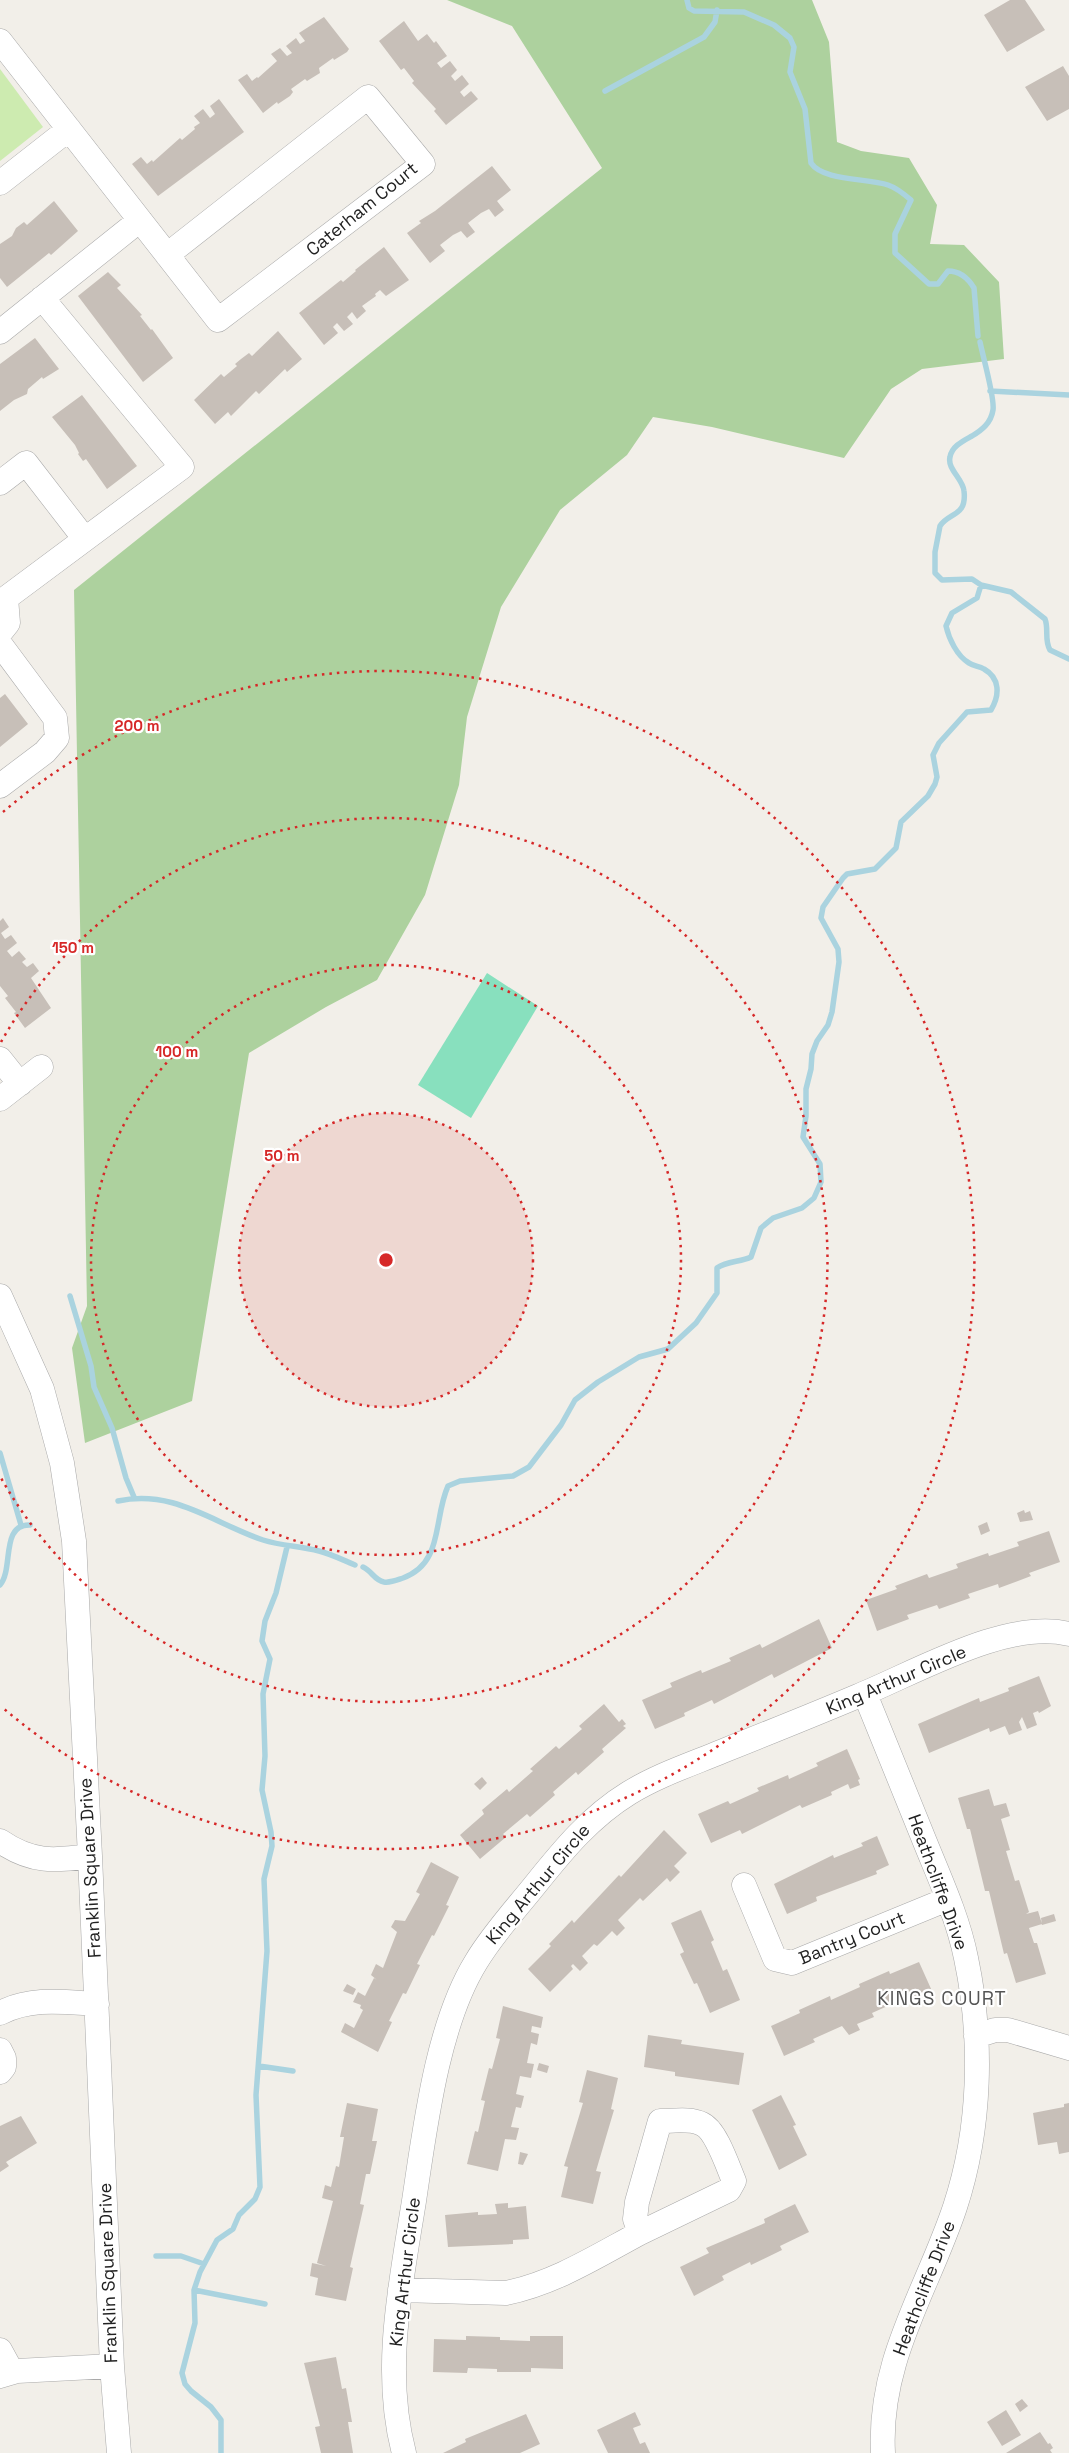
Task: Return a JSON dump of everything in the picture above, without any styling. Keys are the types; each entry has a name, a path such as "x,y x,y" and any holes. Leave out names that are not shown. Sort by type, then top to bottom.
{"street":[{"name":"Caterham Court","path":"0,41 69,129 167,255 218,320 423,164 368,97 167,255"},
{"path":"0,183 69,129"},
{"path":"0,332 140,220"},
{"path":"0,633 8,623 3,594 182,467 42,298"},
{"path":"0,483 26,463 84,538"},
{"path":"0,644 55,718 57,738 45,752 0,786"},
{"path":"0,1059 20,1084"},
{"path":"0,1099 41,1067"},
{"name":"Franklin Square Drive","path":"0,1296 42,1389 62,1463 74,1541 97,2004 112,2366 119,2453"},
{"name":"King Arthur Circle","path":"404,2453 395,2402 394,2358 400,2290 419,2168 447,2027 474,1965 490,1940 568,1843 597,1816 631,1792 683,1767 865,1694 982,1644 1006,1636 1041,1630 1069,1634"},
{"name":"Heathcliffe Drive","path":"865,1694 948,1900 966,1958 976,2036 977,2066 975,2114 967,2162 945,2236 906,2328 889,2380 883,2406 883,2453"},
{"path":"0,1841 24,1856 38,1859 59,1861 90,1856"},
{"name":"Bantry Court","path":"744,1884 775,1959 792,1963 948,1900"},
{"path":"0,2013 19,2005 40,2001 97,2004"},
{"path":"976,2036 995,2030 1008,2030 1069,2048"},
{"path":"0,2050 4,2058 4,2067 0,2072"},
{"path":"400,2290 506,2293 523,2289 554,2279 640,2233 729,2190 734,2181 711,2131 703,2124 693,2121 660,2121 638,2202 635,2219 640,2233"},
{"path":"0,2350 6,2374 112,2366"}],"green space":[{"path":"447,0 812,0 829,42 837,142 861,151 909,158 937,205 930,244 964,245 999,282 1004,359 922,369 891,389 844,458 712,427 653,417 627,455 560,510 501,607 467,717 459,785 425,895 377,980 326,1007 249,1053 192,1401 85,1443 72,1348 87,1306 74,590 602,168 512,26"},
{"path":"0,69 43,127 0,161"},
{"path":"487,973 538,1006 471,1118 418,1085"}],"building":[{"path":"1010,0 1025,0 1045,30 1007,52 984,15"},
{"path":"324,17 349,49 319,68 320,73 307,81 305,79 291,89 293,92 290,96 278,104 277,102 263,113 238,80 247,74 252,81 258,78 277,61 271,54 280,48 287,56 292,53 286,46 296,38 300,44 305,41 299,33"},
{"path":"404,21 418,41 427,34 434,43 436,41 447,56 437,63 441,68 450,61 457,70 451,76 455,81 462,75 469,84 460,92 464,97 471,91 478,99 446,125 434,111 436,109 412,83 414,81 404,68 401,70 379,41"},
{"path":"1063,66 1069,76 1069,109 1047,121 1025,87"},
{"path":"219,99 244,132 158,196 132,164 141,157 147,164 152,160 153,162 180,138 182,140 195,129 194,127 200,123 194,116 203,109 210,118 215,114 210,106"},
{"path":"492,166 511,190 497,201 504,210 495,217 489,209 481,213 468,223 475,232 467,238 461,231 453,235 440,245 445,251 430,263 407,233 421,223 419,221 435,211"},
{"path":"54,201 78,231 51,255 49,253 7,287 0,278 0,244 12,236 16,228 24,222 27,225"},
{"path":"384,247 409,280 386,296 380,290 375,294 376,296 362,306 366,311 357,319 352,312 347,317 353,324 344,331 337,323 333,327 338,333 324,345 299,313 341,280 343,282"},
{"path":"108,272 121,285 117,288 142,315 140,316 173,358 143,382 78,296"},
{"path":"278,331 302,359 287,372 285,369 259,394 256,391 231,416 228,412 215,424 194,400 221,374 224,377 237,366 235,364 249,353 252,356"},
{"path":"35,338 59,369 43,379 42,377 28,389 27,394 14,400 0,411 0,364"},
{"path":"82,395 137,466 107,489 86,459 83,461 75,445 52,417"},
{"path":"5,694 28,724 0,747 0,698"},
{"path":"3,918 9,927 1,933 5,939 11,935 17,943 7,951 12,957 19,951 26,959 22,962 27,967 33,963 39,971 31,978 51,1008 25,1028 5,998 8,996 0,986 0,921"},
{"path":"1024,1510 1025,1513 1030,1511 1033,1520 1020,1522 1017,1513"},
{"path":"987,1522 990,1531 981,1535 978,1526"},
{"path":"1049,1531 1060,1562 1029,1573 1031,1576 999,1588 998,1584 968,1594 970,1598 939,1609 937,1605 907,1615 909,1619 877,1631 866,1600 897,1589 895,1586 927,1574 929,1578 958,1568 956,1564 988,1553 989,1556 1019,1546 1017,1542"},
{"path":"819,1619 832,1648 774,1678 772,1674 714,1704 712,1700 684,1713 685,1716 655,1729 642,1700 672,1687 670,1683 701,1670 702,1673 731,1661 729,1658 760,1644 762,1648"},
{"path":"1039,1676 1051,1706 1039,1713 1038,1711 1033,1713 1037,1725 1027,1729 1022,1717 1019,1722 1022,1730 1009,1735 1005,1726 990,1732 989,1728 929,1753 918,1724 979,1698 980,1702 1009,1691 1008,1688"},
{"path":"604,1704 619,1722 622,1719 626,1724 623,1726 626,1728 602,1749 604,1752 578,1775 576,1772 553,1792 555,1795 530,1817 527,1814 503,1834 506,1837 480,1859 460,1835 484,1814 482,1810 507,1789 509,1792 533,1771 530,1769 556,1746 559,1749 582,1729 579,1726"},
{"path":"847,1749 860,1779 858,1780 860,1785 850,1789 848,1784 831,1792 832,1795 802,1808 800,1805 742,1834 740,1830 711,1843 698,1814 728,1801 730,1804 759,1791 757,1788 788,1775 789,1779 818,1766 816,1763"},
{"path":"482,1777 487,1783 480,1790 474,1784"},
{"path":"989,1789 994,1806 1006,1803 1010,1816 1001,1819 1010,1850 1006,1851 1015,1881 1019,1880 1029,1912 1026,1914 1038,1911 1042,1924 1029,1928 1034,1943 1037,1943 1046,1974 1016,1983 1007,1953 1004,1954 989,1891 985,1891 970,1829 967,1829 958,1798"},
{"path":"664,1830 687,1853 674,1866 680,1872 670,1882 667,1878 643,1901 640,1898 618,1920 625,1928 617,1936 612,1931 597,1946 594,1944 582,1956 588,1963 580,1971 573,1964 571,1966 573,1969 550,1992 528,1969 551,1946 549,1944 572,1920 574,1923 619,1875 621,1877"},
{"path":"877,1836 889,1865 876,1871 877,1874 816,1897 817,1901 787,1914 774,1884 833,1855 834,1858 863,1846 861,1843"},
{"path":"431,1862 459,1877 446,1905 449,1906 417,1964 420,1965 406,1994 403,1993 389,2021 392,2022 378,2052 341,2032 345,2023 354,2028 363,2010 360,2008 361,2005 353,2002 358,1992 365,1996 374,1978 377,1980 371,1975 376,1964 383,1968 397,1932 391,1927 395,1920 405,1921 420,1894 416,1892"},
{"path":"701,1910 714,1940 711,1942 723,1971 727,1969 740,2000 710,2013 697,1983 694,1984 680,1954 684,1952 671,1923"},
{"path":"1054,1914 1056,1921 1042,1925 1041,1918"},
{"path":"919,1962 932,1991 902,2004 901,2000 872,2013 874,2017 857,2024 860,2030 849,2035 842,2026 813,2039 815,2042 784,2056 771,2026 800,2013 799,2010 830,1996 831,2000 860,1987 859,1984 889,1971 890,1974"},
{"path":"347,1984 356,1989 353,1995 343,1991"},
{"path":"503,2006 543,2017 541,2028 532,2026 531,2032 539,2034 537,2045 531,2043 527,2063 534,2064 531,2078 520,2076 516,2094 524,2096 521,2108 516,2107 511,2127 519,2128 516,2140 505,2139 498,2171 467,2164 475,2131 478,2132 485,2101 481,2100 489,2068 492,2069 500,2039 496,2038"},
{"path":"648,2035 682,2040 681,2044 744,2053 739,2085 675,2076 675,2072 644,2067"},
{"path":"539,2063 549,2066 547,2073 537,2070"},
{"path":"587,2070 618,2078 611,2109 614,2110 596,2171 601,2172 593,2204 561,2197 568,2167 564,2166 583,2103 579,2102"},
{"path":"781,2095 796,2125 793,2126 807,2155 779,2170 752,2110"},
{"path":"347,2103 378,2109 372,2141 377,2141 370,2174 366,2174 360,2204 364,2205 350,2267 353,2268 346,2301 315,2295 318,2278 310,2276 312,2263 326,2266 317,2263 333,2201 322,2198 325,2185 331,2187 336,2166 339,2167 344,2137 340,2137"},
{"path":"1069,2103 1069,2152 1059,2154 1057,2142 1038,2145 1033,2113 1064,2107 1064,2104"},
{"path":"21,2116 37,2143 6,2162 9,2166 0,2172 0,2126"},
{"path":"520,2152 528,2154 523,2165 518,2164"},
{"path":"508,2203 508,2208 526,2206 529,2239 513,2240 513,2244 448,2247 445,2215 478,2212 478,2215 497,2214 495,2204"},
{"path":"795,2204 809,2232 780,2246 782,2250 751,2265 750,2262 722,2276 724,2280 694,2296 680,2267 709,2253 706,2248 765,2223 764,2219"},
{"path":"466,2336 500,2337 500,2340 530,2341 530,2336 563,2336 563,2369 531,2368 531,2372 497,2372 497,2369 468,2368 467,2373 433,2372 434,2339 466,2340"},
{"path":"336,2357 342,2389 346,2388 352,2422 348,2422 353,2453 321,2453 315,2427 320,2426 304,2363"},
{"path":"1022,2399 1028,2406 1020,2412 1015,2404"},
{"path":"1006,2410 1021,2435 1002,2446 987,2422"},
{"path":"635,2412 641,2425 633,2428 640,2444 645,2442 650,2453 608,2453 597,2430"},
{"path":"526,2414 540,2444 520,2453 443,2453 466,2442 465,2439"},
{"path":"1040,2432 1053,2448 1050,2450 1052,2453 1006,2453"}],"waterway":[{"path":"687,0 689,8 694,11 744,12 774,25 790,38 794,47 790,72 805,109 811,163 817,169 835,176 888,185 897,189 911,200 895,234 895,253 929,284 938,284 948,271 956,272 966,278 974,288 978,336"},
{"path":"605,91 704,37 715,22 717,10"},
{"path":"980,342 991,387 993,410 986,426 958,444 951,453 951,466 963,487 964,499 960,510 940,526 935,552 935,573 942,580 972,579 981,585 1011,592 1045,619 1047,642 1050,650 1069,659"},
{"path":"990,391 1069,395"},
{"path":"363,1567 384,1582 403,1578 416,1571 425,1562 431,1551 443,1499 448,1486 460,1481 513,1476 529,1467 561,1425 575,1400 598,1382 639,1357 668,1349 696,1323 717,1293 717,1268 751,1257 761,1228 773,1218 802,1208 814,1198 821,1182 820,1164 803,1137 806,1116 806,1089 811,1069 812,1054 817,1041 828,1025 832,1012 839,962 838,949 821,918 823,907 847,874 875,869 896,848 901,822 928,796 935,784 937,777 933,755 939,743 967,712 991,710 994,704 997,687 993,677 984,669 965,660 957,652 951,642 946,626 952,613 977,598 981,585"},
{"path":"70,1296 91,1366 94,1387 112,1428 126,1478 134,1497"},
{"path":"0,1453 21,1525"},
{"path":"118,1501 138,1499 157,1500 175,1504 263,1540 319,1551 355,1565"},
{"path":"0,1585 4,1578 11,1539 21,1527 30,1525"},
{"path":"221,2453 221,2420 211,2407 185,2384 182,2373 195,2323 194,2290 200,2272 217,2240 233,2229 239,2215 255,2199 260,2187 256,2095 267,1951 264,1879 272,1846 262,1790 265,1756 263,1694 270,1659 262,1641 265,1621 276,1593 287,1547"},
{"path":"259,2066 293,2071"},
{"path":"156,2256 181,2256 204,2264"},
{"path":"194,2290 265,2304"}],"district":[{"name":"KINGS COURT","path":"942,1998"}]}
